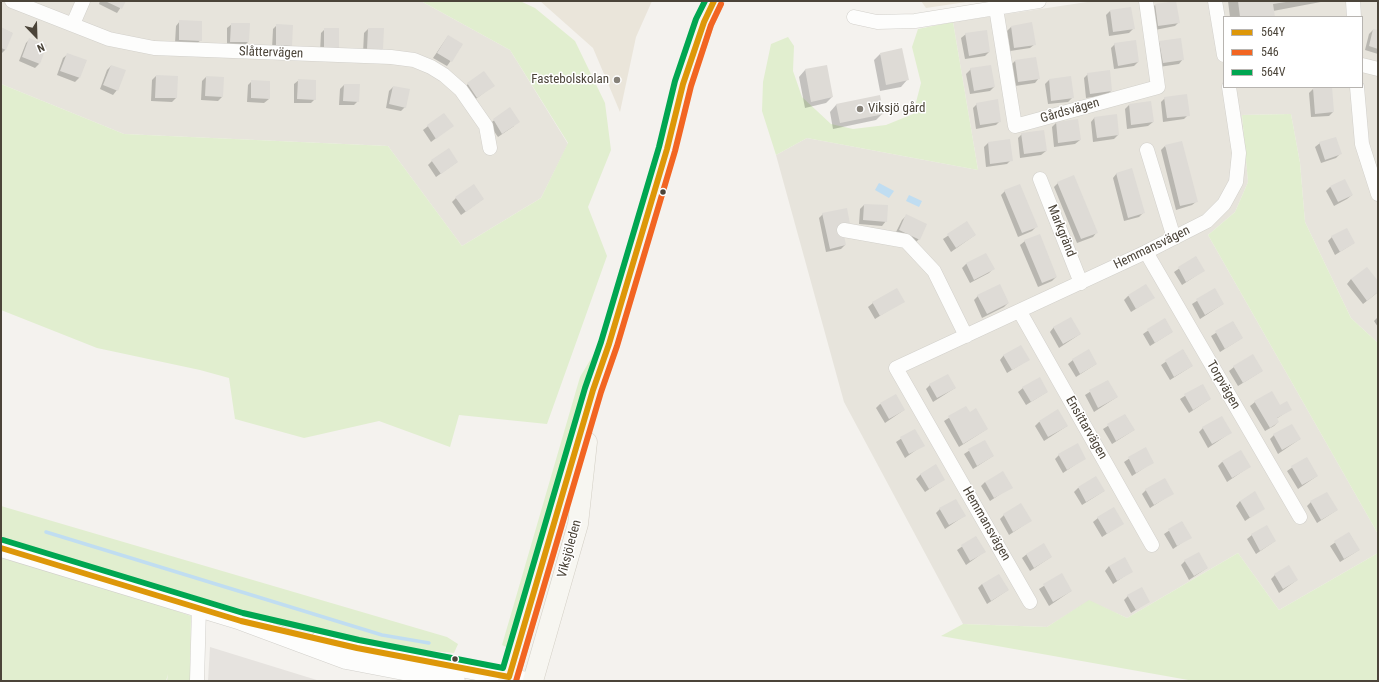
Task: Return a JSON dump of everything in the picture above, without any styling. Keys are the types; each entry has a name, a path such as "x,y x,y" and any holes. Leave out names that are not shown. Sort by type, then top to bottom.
{"main road":[{"name":"Viksjöleden","path":"514,680 593,390 610,344 666,149 683,84 704,22 714,1"},
{"name":"Viksjöleden","path":"533,681 578,524 593,390"}],"street":[{"name":"Slåttervägen","path":"12,1 109,39 154,48 392,57 414,60 444,75 461,90 486,126 490,148"},
{"path":"73,24 83,1"},
{"path":"854,17 877,22 915,21 1039,1"},
{"name":"Gårdsvägen","path":"996,8 1015,126 1158,86 1146,1"},
{"path":"1215,1 1223,49"},
{"path":"1353,1 1354,16"},
{"path":"1363,64 1378,69"},
{"name":"Hemmansvägen","path":"1030,602 896,368 1020,312 1146,252 1207,220 1224,204 1236,182 1239,153 1229,88"},
{"path":"1358,88 1362,144 1378,194"},
{"path":"1147,150 1174,238"},
{"name":"Markgränd","path":"1040,179 1081,282"},
{"path":"844,230 906,241 934,271 966,336"},
{"name":"Torpvägen","path":"1146,252 1300,517"},
{"name":"Ensittarvägen","path":"1020,312 1152,545"},
{"path":"1,548 242,621 357,648 514,680"},
{"path":"197,681 199,608"},
{"path":"242,621 346,660 456,681"}],"shaded area":[{"path":"1,1 421,1 510,50 568,144 541,198 462,246 388,146 124,134 1,84"},
{"name":"Fastebolskolan","path":"540,1 652,1 636,37 620,112 593,48"},
{"path":"921,1 973,1 926,8"},
{"path":"1094,1 1378,1 1378,343 1351,318 1305,222 1300,163 1291,114 1242,115 1248,182 1235,212 1208,235 1378,534 1378,553 1279,610 1238,553 1127,618 1089,601 1047,627 963,624 844,402 776,155 807,138 978,170 953,22"},
{"path":"210,647 320,681 208,681"}],"green space":[{"path":"421,1 520,1 535,8 575,41 605,103 611,150 588,207 607,256 547,424 459,415 450,447 379,421 304,438 235,419 229,378 200,370 97,348 1,310 1,84 124,134 388,146 462,246 541,198 568,143 510,50"},
{"path":"953,22 978,170 807,138 776,155 762,111 763,82 771,44 788,37 794,46 793,71 802,97 831,124 853,129 886,125 913,114 921,83 912,47 918,29"},
{"path":"1291,114 1300,163 1305,222 1351,318 1378,343 1378,534 1208,235 1235,212 1248,182 1242,115"},
{"path":"598,347 510,649 502,645 580,377"},
{"path":"1,506 447,637 458,644 454,653 399,648 288,623 1,539"},
{"path":"1238,553 1279,610 1378,553 1378,681 1194,681 941,636 963,624 1047,627 1089,600 1127,618"},
{"path":"1,558 99,584 191,616 190,681 167,681 168,674 166,681 1,681"}],"water":[{"path":"879,183 894,191 889,198 875,190"},
{"path":"909,195 922,201 919,207 906,201"}],"building":[{"path":"105,1 126,1 122,9"},
{"path":"1176,1 1180,23 1158,26 1155,4"},
{"path":"1238,1 1286,1 1273,4 1275,16 1240,16"},
{"path":"1131,7 1135,29 1113,32 1110,10"},
{"path":"179,20 202,21 202,41 179,40"},
{"path":"1032,22 1036,45 1014,48 1011,26"},
{"path":"231,23 250,23 249,42 230,42"},
{"path":"276,24 293,25 292,46 276,45"},
{"path":"1,27 13,33 6,50 1,48"},
{"path":"324,28 339,28 339,49 324,48"},
{"path":"368,28 384,28 383,49 367,49"},
{"path":"1373,29 1378,30 1378,49 1369,46"},
{"path":"987,30 990,52 969,56 965,33"},
{"path":"448,35 463,44 452,62 437,53"},
{"path":"29,38 47,45 40,64 22,57"},
{"path":"1181,38 1184,60 1163,63 1159,41"},
{"path":"1136,40 1139,62 1118,66 1114,43"},
{"path":"902,48 909,80 886,85 880,53"},
{"path":"67,53 87,60 80,78 60,71"},
{"path":"1036,57 1040,79 1018,82 1015,60"},
{"path":"111,65 126,70 118,91 103,85"},
{"path":"827,65 833,97 811,102 805,69"},
{"path":"991,65 995,87 974,91 970,68"},
{"path":"1110,70 1112,91 1090,94 1087,73"},
{"path":"484,71 495,86 477,98 467,83"},
{"path":"156,75 178,76 177,98 155,98"},
{"path":"206,76 224,77 223,97 205,96"},
{"path":"1071,76 1074,98 1051,101 1049,79"},
{"path":"298,79 316,80 316,100 297,99"},
{"path":"251,80 270,81 270,99 251,98"},
{"path":"344,84 360,84 359,102 343,101"},
{"path":"393,86 410,89 406,108 389,104"},
{"path":"1313,88 1332,88 1334,112 1315,114"},
{"path":"1187,94 1190,116 1167,118 1164,97"},
{"name":"Viksjö gård","path":"880,95 884,114 840,123 836,104"},
{"path":"998,99 1001,122 980,125 976,103"},
{"path":"1151,101 1154,122 1131,125 1129,104"},
{"path":"510,107 520,122 502,134 493,119"},
{"path":"444,113 454,126 436,139 427,125"},
{"path":"1117,114 1119,135 1097,138 1094,117"},
{"path":"1078,119 1081,140 1058,143 1056,122"},
{"path":"1044,130 1047,151 1024,154 1021,133"},
{"path":"1336,137 1342,154 1325,160 1319,142"},
{"path":"1010,139 1013,161 990,164 988,142"},
{"path":"1182,141 1198,202 1180,206 1165,145"},
{"path":"449,148 458,162 441,174 431,160"},
{"path":"1132,168 1145,213 1128,218 1116,173"},
{"path":"1074,175 1098,233 1081,239 1057,182"},
{"path":"1345,179 1353,195 1338,202 1330,186"},
{"path":"474,184 484,199 466,212 455,197"},
{"path":"1020,184 1038,227 1022,233 1004,190"},
{"path":"864,204 888,205 887,222 863,220"},
{"path":"847,208 850,224 842,226 846,245 830,249 822,213"},
{"path":"906,214 927,224 920,240 899,230"},
{"path":"967,221 976,235 956,248 947,234"},
{"path":"1347,228 1355,243 1340,252 1331,236"},
{"path":"1040,234 1057,277 1042,283 1024,240"},
{"path":"986,253 995,269 974,280 966,263"},
{"path":"1196,256 1205,271 1186,282 1178,267"},
{"path":"1367,267 1378,281 1378,292 1367,301 1351,279"},
{"path":"1000,284 1009,303 987,314 977,295"},
{"path":"1146,284 1155,298 1136,309 1128,295"},
{"path":"897,288 905,302 880,316 872,302"},
{"path":"1215,288 1224,304 1205,315 1196,299"},
{"path":"1071,317 1081,334 1063,344 1053,327"},
{"path":"1165,318 1173,332 1155,343 1147,329"},
{"path":"1233,321 1243,338 1225,349 1215,331"},
{"path":"1021,345 1030,360 1012,370 1003,355"},
{"path":"1089,349 1097,364 1080,374 1072,359"},
{"path":"1183,349 1193,366 1174,377 1165,360"},
{"path":"1253,354 1263,371 1243,383 1233,366"},
{"path":"948,374 956,388 937,398 929,384"},
{"path":"1040,377 1048,392 1031,402 1022,387"},
{"path":"1108,380 1118,397 1098,408 1089,390"},
{"path":"1203,384 1211,399 1193,410 1184,394"},
{"path":"1272,391 1280,405 1287,401 1292,410 1277,418 1279,422 1270,428 1254,401"},
{"path":"896,394 905,410 889,419 880,403"},
{"path":"966,406 970,412 976,408 988,429 963,444 948,416"},
{"path":"1058,409 1068,426 1048,437 1039,421"},
{"path":"1125,414 1135,430 1116,441 1107,424"},
{"path":"1222,416 1232,433 1212,444 1202,427"},
{"path":"1292,424 1301,439 1282,450 1273,434"},
{"path":"915,429 925,446 909,454 900,437"},
{"path":"985,440 994,456 977,466 968,449"},
{"path":"1078,443 1086,459 1067,470 1058,454"},
{"path":"1146,447 1154,463 1136,473 1128,457"},
{"path":"1241,450 1251,467 1232,478 1222,461"},
{"path":"1307,457 1318,476 1302,485 1291,466"},
{"path":"936,464 945,480 929,489 920,474"},
{"path":"1003,471 1013,488 994,498 985,482"},
{"path":"1096,476 1105,491 1086,502 1078,487"},
{"path":"1165,478 1174,494 1154,505 1145,489"},
{"path":"1255,491 1265,509 1250,518 1240,501"},
{"path":"1327,492 1338,510 1321,520 1310,501"},
{"path":"956,499 966,516 949,525 939,508"},
{"path":"1021,503 1032,521 1013,532 1003,514"},
{"path":"1114,507 1124,524 1107,534 1097,517"},
{"path":"1182,521 1192,538 1177,546 1168,529"},
{"path":"1267,525 1276,541 1260,551 1251,534"},
{"path":"1349,532 1360,550 1344,559 1334,541"},
{"path":"976,536 986,552 970,561 961,545"},
{"path":"1044,543 1052,557 1034,568 1026,554"},
{"path":"1199,552 1208,568 1194,576 1184,560"},
{"path":"1125,557 1133,572 1117,581 1109,566"},
{"path":"1289,565 1298,580 1283,589 1274,574"},
{"path":"1062,573 1072,591 1053,602 1043,584"},
{"path":"999,574 1009,590 991,601 982,584"},
{"path":"1142,587 1150,602 1136,610 1127,595"}],"waterway":[{"path":"46,532 382,635 429,643"}],"transit line":[{"name":"564V","path":"3,540 243,613 359,640 503,668 585,388 601,342 659,147 675,81 696,19 705,1"},
{"name":"564Y","path":"509,677 593,390 609,344 667,149 683,84 704,22 714,1"},
{"name":"546","path":"516,681 601,392 617,346 675,151 691,86 711,25 721,4"},
{"name":"564Y","path":"1,548 241,621 357,648 509,677"}],"place":[{"name":"Fastebolskolan","path":"617,80"},
{"name":"Viksjö gård","path":"860,109"}]}
